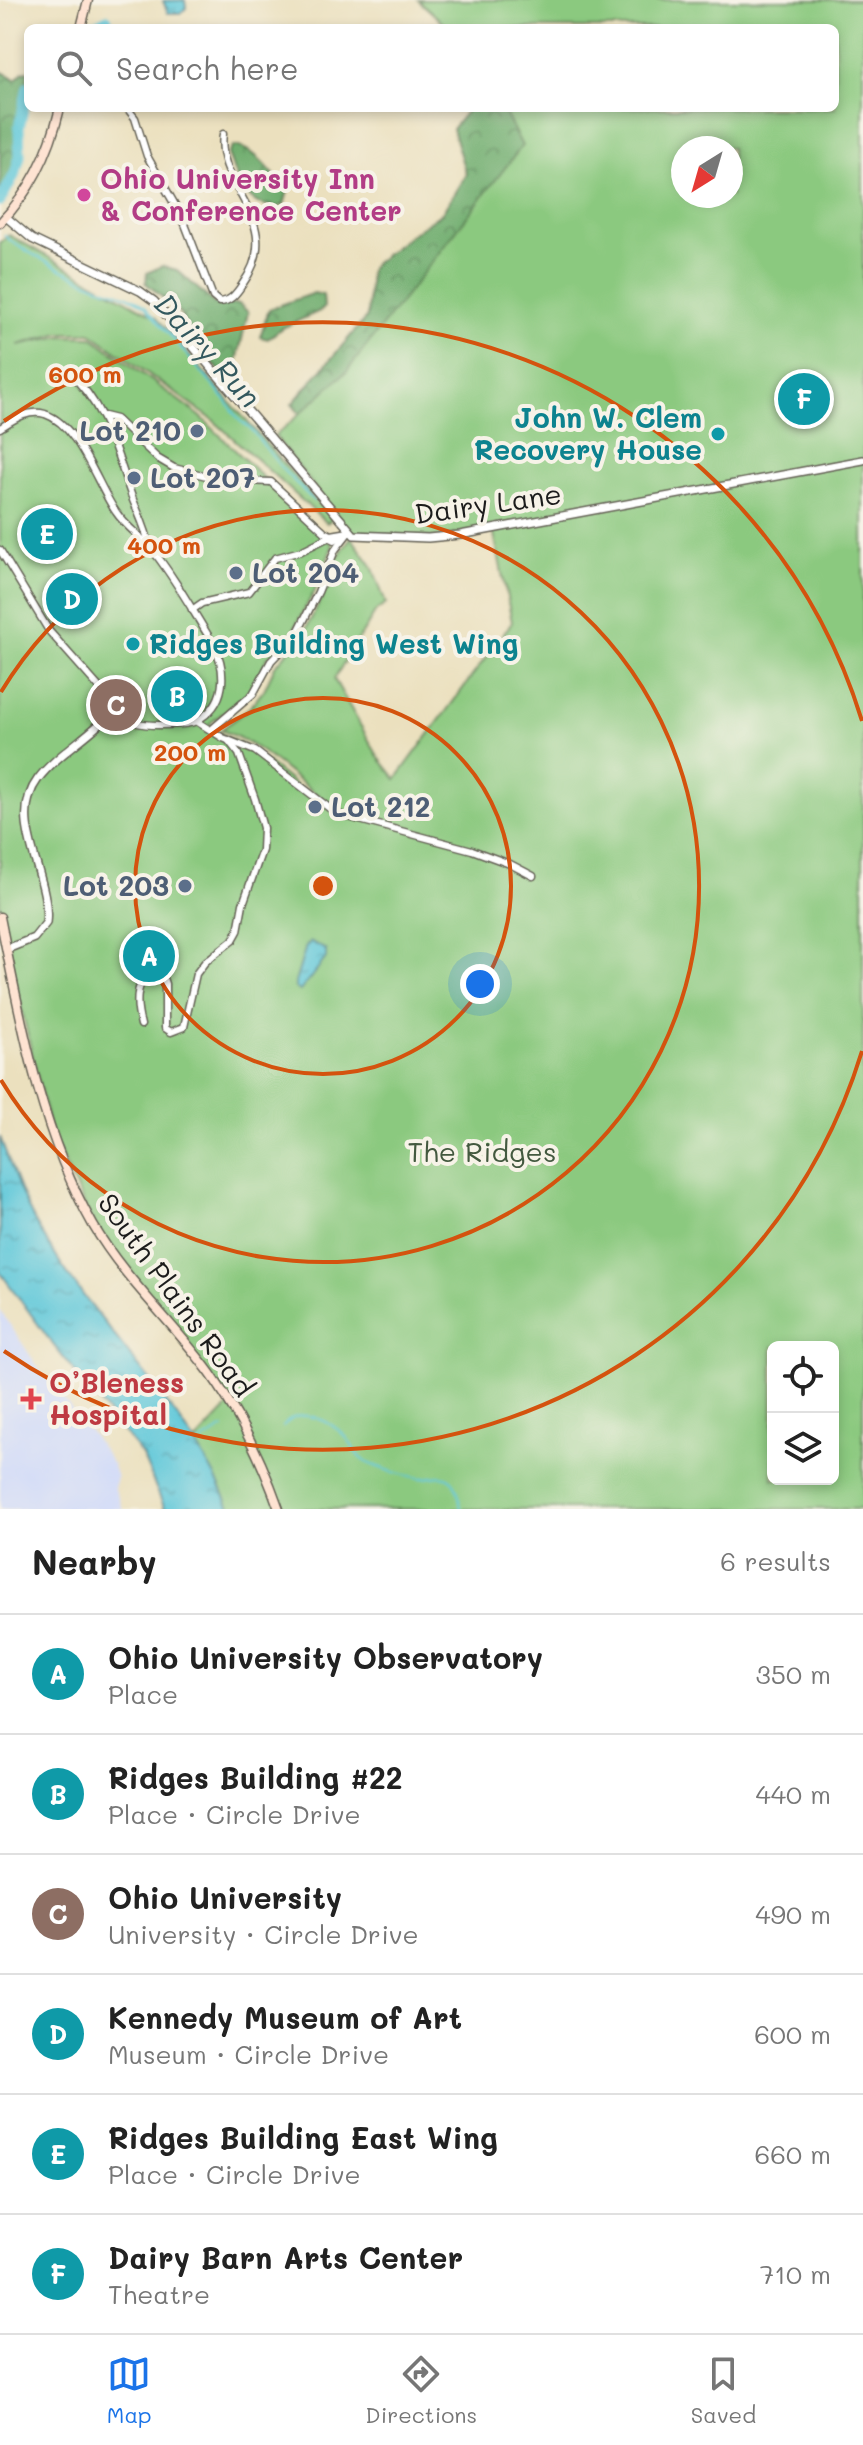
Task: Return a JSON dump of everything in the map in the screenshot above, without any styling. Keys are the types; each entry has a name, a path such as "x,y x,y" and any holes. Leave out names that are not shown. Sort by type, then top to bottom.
{"main road":[{"path":"82,24 88,0"},
{"path":"3,220 27,190 40,165 59,112"},
{"name":"South Plains Road","path":"0,917 40,1095 51,1135 69,1179 95,1228 121,1267 210,1373 264,1469 279,1509"}],"street":[{"path":"130,112 135,118 145,152 183,219 213,297 219,302 229,300 243,283 258,251 252,220 224,153 223,134"},
{"path":"3,220 32,239 140,291 154,301 349,532"},
{"path":"68,372 104,416 147,531 150,548"},
{"path":"0,428 16,418 33,413 45,414 59,422 83,453 114,510 150,548 218,653 223,679 217,702 196,721 180,724 142,724 127,721 112,712 104,693 75,664 49,631 0,550"},
{"path":"104,416 116,419 166,465 223,480 271,482 325,532 331,535 349,532"},
{"name":"Dairy Lane","path":"349,532 382,538 450,537 863,460"},
{"path":"192,610 202,603 245,595 253,590 275,558 301,551 329,537 335,540 349,532"},
{"path":"211,730 247,702 271,661 297,634 335,550 349,532"},
{"path":"7,949 34,938 46,923 45,900 27,819 29,795 47,769 112,712"},
{"path":"196,721 228,740 255,751 337,814 472,850 533,876"},
{"path":"141,1025 139,988 145,976 155,972 165,984 165,1028 171,1032 184,1027 196,974 236,936 241,924 243,904 262,850 263,828 239,754 228,740"}],"shaded area":[{"name":"O’Bleness Hospital","path":"0,1310 42,1373 112,1463 117,1478 114,1487 123,1509 0,1509"}],"green space":[{"name":"The Ridges","path":"418,0 863,0 863,1509 231,1509 194,1443 230,1405 95,1228 51,1135 0,917 0,243 9,235 156,317 332,519 327,523 213,420 91,333 60,333 18,345 62,336 92,337 200,416 333,545 315,590 293,631 268,657 250,692 209,724 322,803 353,815 319,796 256,748 221,730 250,707 264,690 275,666 303,635 337,558 351,537 372,566 386,604 376,611 334,679 379,758 396,779 512,622 493,529 431,538 349,532 275,436 347,371 522,146 504,112 839,112 839,24 445,24"},
{"path":"0,71 16,79 24,72 21,164 0,205"},
{"path":"466,112 672,112 321,423 299,413 292,404 367,317 370,267 442,213 466,174 452,129"},
{"path":"233,146 257,156 270,170 288,191 284,205 275,208 261,204 246,193 228,154"},
{"path":"162,266 177,270 215,304 239,304 248,312 232,384 204,354 178,311 146,283 147,273"},
{"path":"314,293 323,295 324,308 280,329 268,339 260,337 269,309"}],"water":[{"path":"185,0 186,8 181,13 168,13 163,1"},
{"path":"311,942 326,950 326,958 300,991 295,988 295,983 306,946"},
{"path":"0,1137 23,1198 41,1232 88,1302 190,1435 231,1509 165,1509 142,1455 54,1346 0,1272"}],"waterway":[{"path":"98,24 107,19"},
{"path":"0,201 15,174 20,156 19,127 24,105"},
{"name":"Dairy Run","path":"4,235 63,270 145,306 240,421 249,427 283,470 314,501"},
{"path":"283,1427 298,1417 315,1418 347,1438 366,1462 415,1477 448,1478 457,1489 461,1509"},
{"path":"194,1446 224,1428"}],"place":[{"name":"Ohio University Inn & Conference Center","path":"84,195"},
{"name":"Dairy Barn Arts Center","path":"804,399"},
{"name":"Lot 210","path":"197,431"},
{"name":"John W. Clem Recovery House","path":"718,434"},
{"name":"Lot 207","path":"134,478"},
{"name":"Ridges Building East Wing","path":"47,534"},
{"name":"Lot 204","path":"236,573"},
{"name":"Kennedy Museum of Art","path":"72,599"},
{"name":"Ridges Building West Wing","path":"133,644"},
{"name":"Ridges Building #22","path":"177,696"},
{"name":"Ohio University","path":"116,705"},
{"name":"Lot 212","path":"315,807"},
{"name":"Lot 203","path":"185,886"},
{"name":"Ohio University Observatory","path":"149,956"},
{"name":"O’Bleness Hospital","path":"31,1399"}]}
